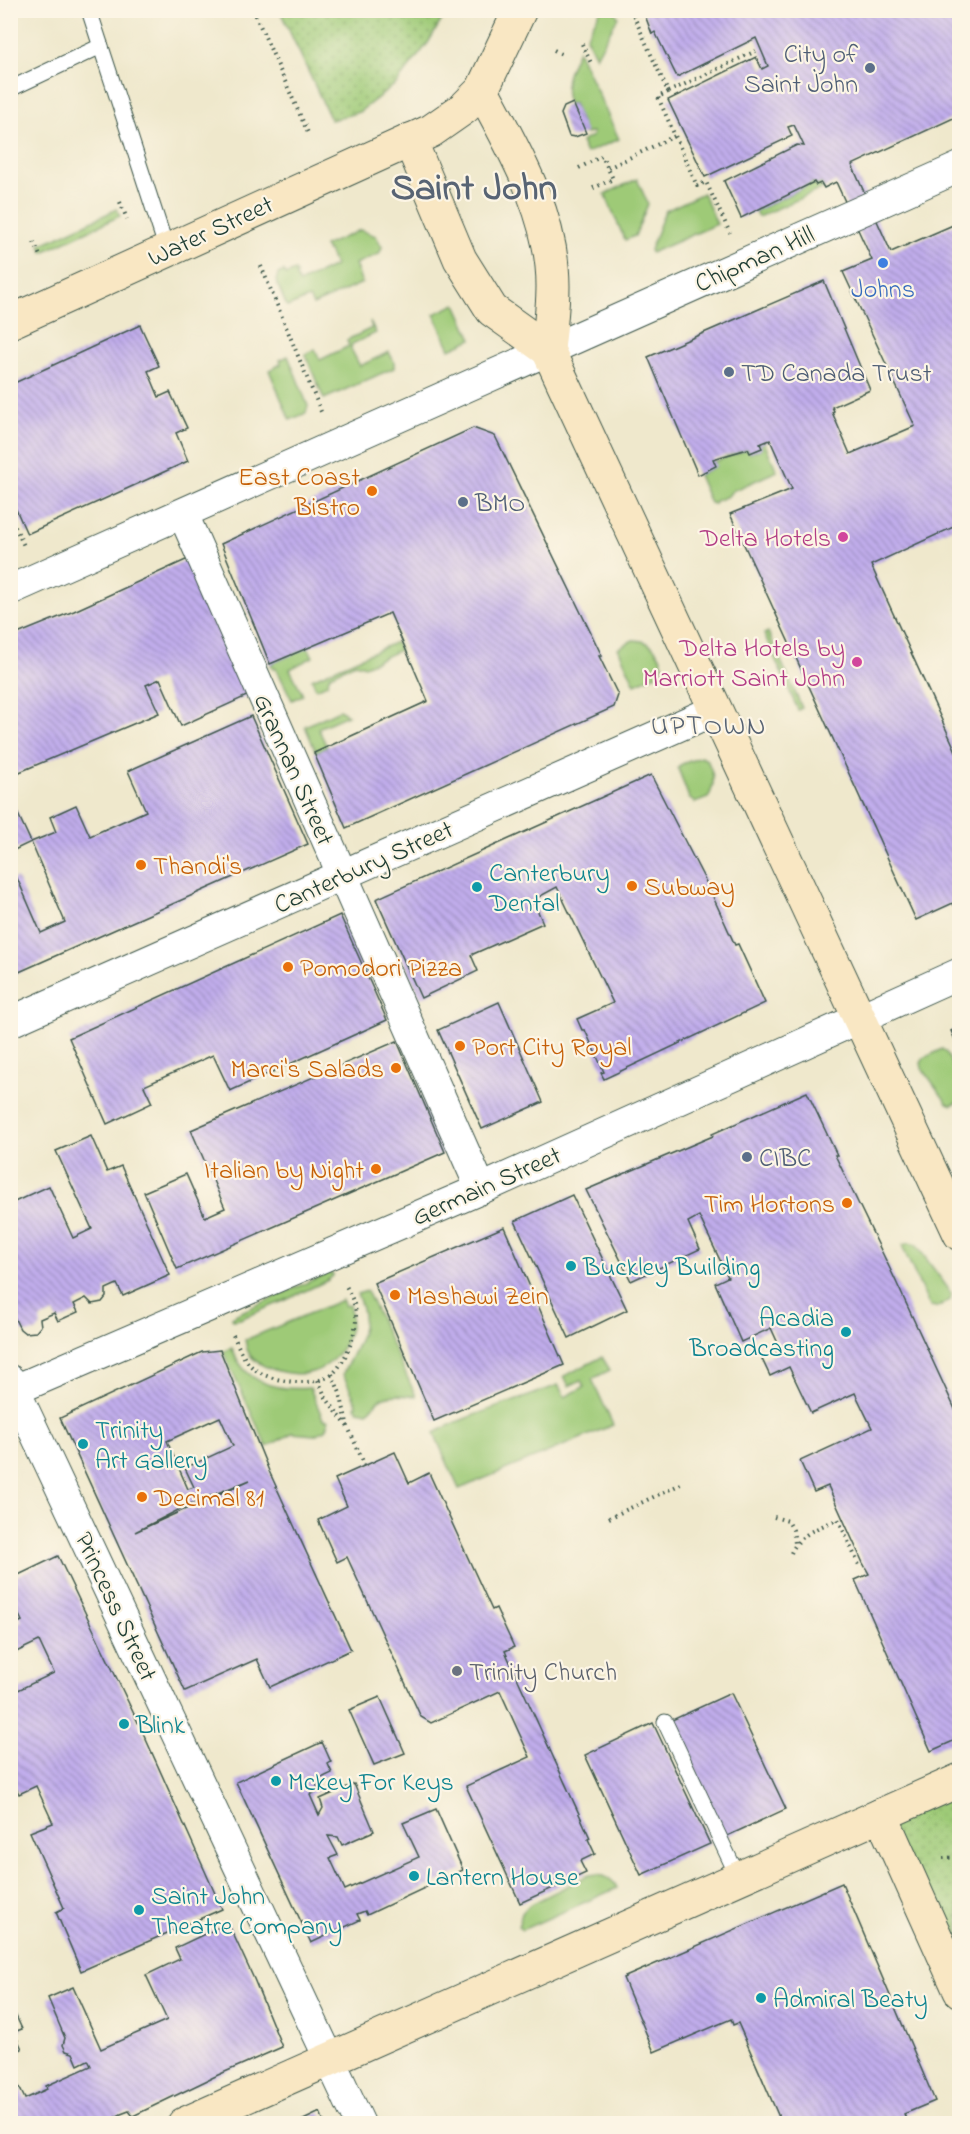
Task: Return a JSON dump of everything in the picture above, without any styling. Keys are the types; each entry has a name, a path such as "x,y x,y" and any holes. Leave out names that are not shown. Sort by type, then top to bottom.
{"street":[{"path":"520,10 482,90 536,199 549,245 553,285 548,350"},
{"name":"Water Street","path":"10,322 410,140 449,120 482,90"},
{"path":"410,140 460,259 492,309 548,350 960,1234"},
{"name":"Chipman Hill","path":"10,590 960,167"},
{"name":"Grannan Street","path":"183,514 481,1189"},
{"name":"Canterbury Street","path":"10,1022 715,710"},
{"name":"Germain Street","path":"12,1387 481,1189 960,973"},
{"name":"Princess Street","path":"12,1387 360,2124"},
{"path":"184,2124 960,1780"},
{"path":"882,1815 960,1991"}],"lane":[{"path":"89,10 167,250"},
{"path":"10,89 101,46"},
{"path":"664,1722 731,1862 741,1878"}],"path":[{"path":"253,10 309,135"},
{"path":"632,10 668,92"},
{"path":"582,44 592,65"},
{"path":"554,50 564,55"},
{"path":"730,233 706,182 697,186 658,98 756,51"},
{"path":"608,168 675,136"},
{"path":"579,168 602,156 608,168 613,179 589,190"},
{"path":"120,202 127,219"},
{"path":"34,242 41,258"},
{"path":"261,266 335,445"},
{"path":"233,1335 249,1364 259,1372 297,1382 318,1380 332,1374 348,1351 355,1331 357,1318 355,1305 346,1286"},
{"path":"332,1374 340,1393 348,1427 365,1466"},
{"path":"318,1380 326,1398 348,1427"},
{"path":"609,1518 681,1484"},
{"path":"774,1517 788,1521 793,1530 795,1544"},
{"path":"791,1553 802,1535 838,1519 859,1565 863,1563"},
{"path":"943,1858 960,1857"}],"green space":[{"path":"601,10 615,11 618,17 596,57 586,37"},
{"path":"280,11 447,11 428,43 397,83 359,112 331,120"},
{"path":"578,50 619,139 586,153 581,142 593,134 592,132 586,134 573,103 569,105 565,91 567,77"},
{"path":"637,179 648,204 635,236 625,240 605,194"},
{"path":"814,182 816,185 821,183 824,188 758,217 755,211"},
{"path":"703,193 717,224 651,253 650,250 665,211"},
{"path":"117,209 120,216 43,252 40,245"},
{"path":"360,230 376,236 382,247 379,254 355,264 362,283 313,305 309,298 287,307 276,281 278,274 284,271 286,275 295,271 299,283 335,266 329,251 324,246"},
{"path":"456,304 472,339 450,349 434,314"},
{"path":"370,321 376,333 352,344 351,349 360,366 389,352 394,368 324,399 305,354 315,349 320,360 349,346 347,340 372,328"},
{"path":"288,356 308,406 306,413 290,420 269,370 281,364 280,360"},
{"path":"764,442 777,471 732,491 728,496 715,501 714,504 710,503 698,475 716,466 714,462 748,449 750,453 762,448 760,444"},
{"path":"768,632 802,708 798,710 764,634"},
{"path":"633,640 639,640 653,647 663,665 660,673 635,684 618,648"},
{"path":"396,642 400,650 365,666 355,663 330,675 327,684 316,689 312,679"},
{"path":"308,647 313,657 290,669 303,695 292,700 276,668 273,669 271,664"},
{"path":"339,710 348,715 318,728 327,747 316,752 305,726"},
{"path":"701,757 707,760 713,774 713,783 708,798 695,803 689,798 678,768 682,764"},
{"path":"942,1049 946,1052 959,1081 959,1101 952,1105 947,1103 922,1068 921,1063 924,1058"},
{"path":"909,1243 916,1245 947,1287 951,1294 950,1300 937,1307 930,1306 903,1248 903,1245"},
{"path":"328,1273 333,1276 328,1280 286,1300 233,1320 232,1317 237,1314"},
{"path":"367,1291 416,1396 386,1397 367,1412 358,1410 355,1406 357,1404 343,1374 363,1327 362,1307 357,1294"},
{"path":"342,1300 345,1306 349,1305 351,1315 348,1335 337,1354 321,1368 304,1374 285,1373 258,1362 247,1349 245,1340"},
{"path":"232,1348 237,1360 253,1377 274,1386 310,1388 323,1419 328,1420 326,1430 314,1435 292,1433 267,1447 223,1352"},
{"path":"602,1357 610,1370 592,1379 613,1425 459,1489 434,1433 464,1419 558,1385 565,1397 584,1387 581,1380 569,1386 564,1376"},
{"path":"959,1780 959,1991 881,1815"},
{"path":"599,1874 612,1881 617,1888 522,1930 518,1927 522,1913 529,1905 589,1875"}],"building":[{"path":"643,10 955,10 960,21 960,115 852,165 891,252 960,222 960,524 871,565 960,760 960,918 953,903 916,920 730,514 792,489 770,440 760,444 762,448 750,453 748,449 713,459 716,466 698,475 648,357 824,281 870,390 832,407 850,454 915,426 843,272 872,260 836,182 824,188 821,183 816,185 814,182 741,218 724,181 797,145 804,146 794,125 788,127 792,136 705,177 668,100 756,57 762,69 768,66 756,38 677,77 655,32 652,34"},
{"path":"573,103 586,133 575,137 569,136 561,114 564,107"},
{"path":"140,325 159,366 148,371 159,397 170,392 187,428 176,433 188,461 27,534 10,496 10,385"},
{"path":"473,428 495,436 602,656 599,656 618,695 614,707 346,828 314,753 428,701 390,613 270,664 221,544"},
{"path":"188,559 249,695 181,726 160,679 146,685 159,713 10,776 10,637 74,611"},
{"path":"251,716 308,844 10,976 10,881 17,878 41,933 65,922 31,842 56,832 50,817 76,805 90,836 146,811 128,771"},
{"path":"651,775 709,888 735,945 738,944 765,1003 604,1079 601,1073 604,1072 585,1030 582,1030 577,1019 613,1003 557,887 533,900 543,923 471,955 478,971 421,998 376,899"},
{"path":"10,797 31,842 10,852"},
{"path":"340,915 387,1020 230,1091 213,1055 144,1086 152,1103 107,1124 69,1038"},
{"path":"499,1002 543,1102 482,1129 438,1030"},
{"path":"960,1027 960,1051 951,1031"},
{"path":"397,1041 445,1152 177,1269 144,1192 186,1174 205,1217 225,1208 191,1130"},
{"path":"807,1092 960,1420 960,1738 931,1751 855,1580 869,1574 828,1486 814,1492 800,1461 872,1428 855,1393 811,1413 789,1367 770,1376 762,1359 781,1350 771,1328 741,1342 715,1283 728,1277 699,1216 688,1222 700,1249 631,1281 586,1190 713,1136 712,1134"},
{"path":"91,1136 107,1172 121,1166 170,1275 123,1296 117,1284 106,1289 106,1297 102,1302 92,1304 86,1298 74,1304 78,1312 58,1321 54,1313 40,1319 41,1326 36,1332 25,1333 20,1329 10,1309 10,1204 49,1186 73,1238 92,1229 56,1151"},
{"name":"Buckley Building","path":"572,1195 627,1310 569,1338 515,1221"},
{"path":"504,1227 564,1365 434,1421 374,1283"},
{"path":"220,1350 269,1471 351,1650 270,1687 257,1659 185,1691 60,1418 202,1352","holes":["220,1417 233,1446 185,1468 194,1487 188,1489 167,1441","250,1480 135,1532 190,1504"]},
{"name":"Trinity Church","path":"395,1452 409,1483 429,1473 492,1610 496,1608 514,1647 505,1651 590,1838 588,1839 595,1854 580,1861 586,1873 520,1903 466,1786 530,1757 500,1691 431,1723 421,1717 347,1557 337,1562 318,1520 347,1506 335,1479"},
{"path":"58,1556 144,1735 222,1909 81,1971 56,1912 64,1908 30,1832 53,1823 36,1786 19,1794 10,1776 10,1679 16,1691 54,1673 39,1641 10,1655 10,1626 22,1621 10,1596 10,1579"},
{"path":"731,1693 786,1809 725,1837 672,1720"},
{"path":"380,1697 405,1753 374,1765 349,1710"},
{"path":"653,1723 710,1844 641,1875 585,1755"},
{"path":"322,1742 331,1762 328,1764 332,1773 315,1781 319,1790 310,1795 319,1815 323,1808 320,1799 354,1784 374,1831 342,1845 338,1837 328,1836 338,1855 330,1858 345,1890 419,1857 403,1823 436,1809 463,1870 367,1915 365,1911 357,1914 360,1920 311,1943 236,1782"},
{"name":"Admiral Beaty","path":"842,1883 935,2101 904,2114 908,2124 782,2124 738,2023 733,2025 731,2019 654,2052 623,1978"},
{"path":"228,1923 282,2047 133,2116 129,2111 121,2114 114,2118 113,2124 10,2124 10,2068 25,2099 47,2089 46,2086 91,2066 88,2060 78,2065 73,2053 66,2051 63,2045 65,2038 48,1998 73,1987 101,2049 167,2020 146,1975 180,1959 175,1948"},
{"path":"10,2003 22,2029 14,2032 22,2049 10,2055"},
{"path":"320,2112 325,2124 295,2124"}],"place":[{"name":"City of Saint John","path":"870,68"},
{"name":"Johns","path":"883,263"},
{"name":"TD Canada Trust","path":"729,372"},
{"name":"East Coast Bistro","path":"372,491"},
{"name":"BMO","path":"463,502"},
{"name":"Delta Hotels","path":"843,537"},
{"name":"Delta Hotels by Marriott Saint John","path":"857,662"},
{"name":"Thandi's","path":"141,865"},
{"name":"Subway","path":"632,886"},
{"name":"Canterbury Dental","path":"477,887"},
{"name":"Pomodori Pizza","path":"288,967"},
{"name":"Port City Royal","path":"460,1046"},
{"name":"Marci's Salads","path":"396,1068"},
{"name":"CIBC","path":"747,1157"},
{"name":"Italian by Night","path":"376,1169"},
{"name":"Tim Hortons","path":"847,1203"},
{"name":"Buckley Building","path":"571,1266"},
{"name":"Mashawi Zein","path":"395,1295"},
{"name":"Acadia Broadcasting","path":"846,1332"},
{"name":"Trinity Art Gallery","path":"83,1444"},
{"name":"Decimal 81","path":"142,1497"},
{"name":"Trinity Church","path":"457,1671"},
{"name":"Blink","path":"124,1724"},
{"name":"Mckey For Keys","path":"276,1781"},
{"name":"Lantern House","path":"414,1876"},
{"name":"Saint John Theatre Company","path":"139,1910"},
{"name":"Admiral Beaty","path":"761,1998"}],"district":[{"name":"Saint John","path":"474,186"},
{"name":"UPTOWN","path":"709,724"}]}
